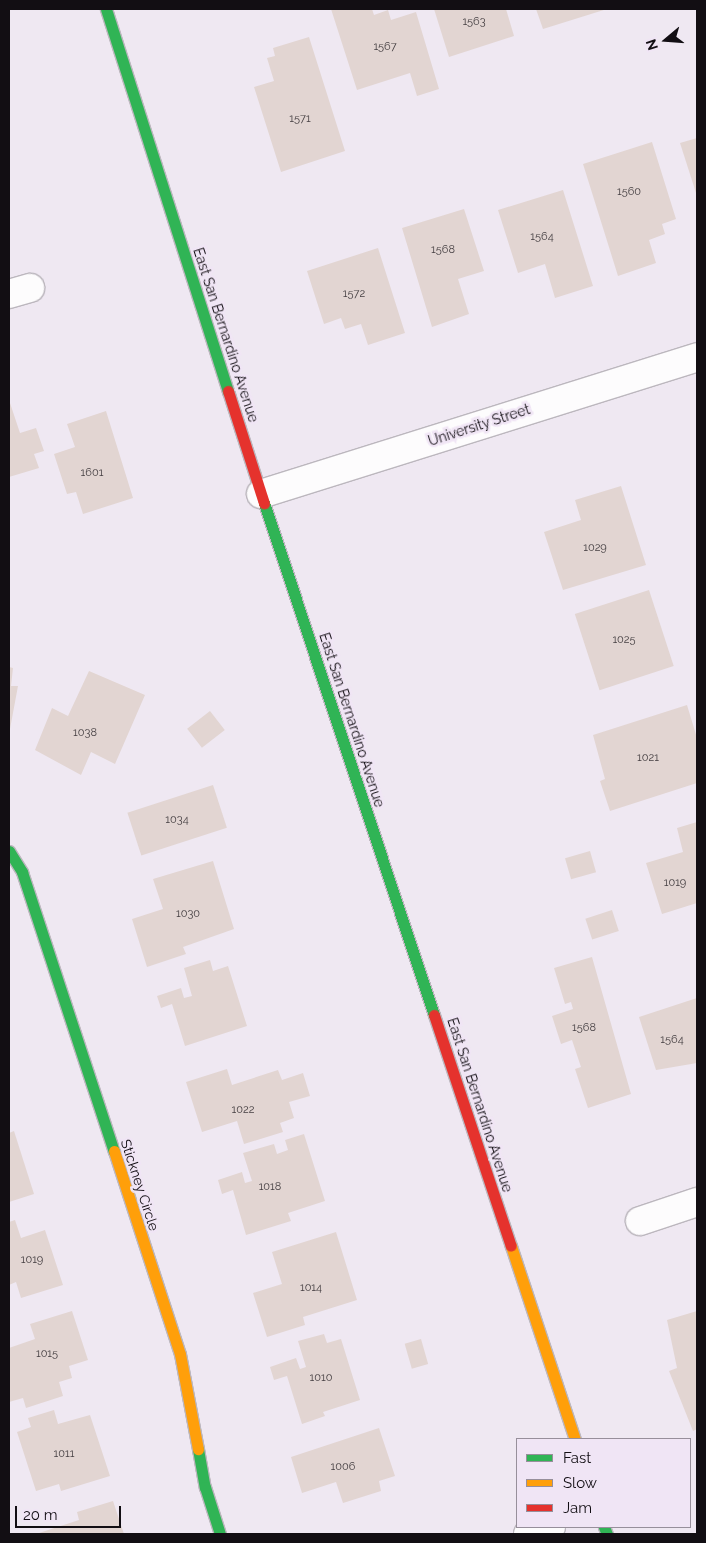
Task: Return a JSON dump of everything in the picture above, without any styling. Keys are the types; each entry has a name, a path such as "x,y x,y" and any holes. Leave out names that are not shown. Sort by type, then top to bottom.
{"street":[{"name":"East San Bernardino Avenue","path":"106,9 261,494 575,1438"},
{"name":"University Street","path":"261,494 695,365"},
{"name":"Stickney Circle","path":"9,852 22,872 180,1354 204,1487 220,1534"},
{"path":"640,1221 697,1202"},
{"path":"528,1534 548,1528"}],"building":[{"path":"331,9 372,9 374,15 388,10 391,20 416,12 439,89 417,96 410,73 357,90"},
{"path":"434,9 506,9 514,36 449,57"},
{"path":"536,9 607,9 543,29"},
{"path":"309,37 345,151 281,172 254,87 274,81 267,58 275,56 273,48"},
{"path":"697,138 697,196 680,143"},
{"path":"652,142 676,219 662,224 665,234 649,240 656,263 618,276 583,164"},
{"path":"563,190 593,286 555,298 545,264 518,273 498,210"},
{"path":"464,209 484,271 458,279 469,314 432,327 402,228"},
{"path":"378,248 405,333 368,345 361,324 345,329 341,318 324,324 307,271"},
{"path":"9,400 20,433 36,428 44,451 34,454 39,468 9,477"},
{"path":"106,411 133,498 83,514 76,492 67,494 54,454 75,447 67,424"},
{"path":"621,486 646,565 563,590 544,532 581,520 575,500"},
{"path":"649,590 674,666 600,690 575,614"},
{"path":"9,667 13,668 11,686 18,686 10,729"},
{"path":"89,671 145,695 115,764 91,752 81,775 35,750 52,708 68,716"},
{"path":"687,705 697,738 697,783 610,811 600,781 605,779 593,735"},
{"path":"210,711 225,730 202,748 187,729"},
{"path":"213,785 227,828 141,856 127,813"},
{"path":"697,822 697,903 662,914 646,863 683,852 677,828"},
{"path":"590,851 596,872 571,879 565,858"},
{"path":"213,861 234,929 183,947 186,954 147,967 132,919 163,909 153,879"},
{"path":"612,910 619,931 592,940 585,919"},
{"path":"592,957 631,1094 588,1108 575,1069 581,1067 572,1040 561,1044 552,1016 573,1009 571,1002 565,1004 554,968"},
{"path":"210,960 213,971 228,966 247,1026 185,1046 172,1004 161,1008 157,996 181,988 184,998 192,996 184,968"},
{"path":"697,998 697,1063 656,1070 639,1017"},
{"path":"227,1069 232,1085 278,1070 282,1080 303,1073 310,1096 289,1102 294,1118 280,1123 283,1132 244,1144 237,1121 202,1132 186,1082"},
{"path":"14,1131 34,1194 9,1202 9,1133"},
{"path":"304,1134 325,1201 288,1213 291,1221 246,1235 233,1190 222,1194 218,1180 242,1172 245,1183 252,1181 243,1153 274,1144 277,1154 288,1150 285,1140"},
{"path":"15,1220 21,1238 45,1230 63,1285 21,1298 16,1282 9,1285 9,1222"},
{"path":"336,1232 357,1300 303,1317 305,1325 267,1337 253,1293 282,1284 272,1252"},
{"path":"72,1311 88,1360 69,1366 72,1378 59,1382 63,1396 26,1408 23,1398 9,1402 9,1348 35,1339 30,1324"},
{"path":"697,1311 697,1429 693,1431 669,1371 677,1368 667,1320"},
{"path":"324,1334 327,1343 341,1339 360,1400 323,1412 325,1416 302,1424 287,1376 274,1380 270,1367 296,1358 300,1369 306,1367 298,1341"},
{"path":"421,1339 428,1364 412,1369 405,1344"},
{"path":"54,1410 58,1424 90,1415 110,1476 61,1491 59,1484 36,1491 17,1432 31,1427 28,1418"},
{"path":"379,1428 395,1476 379,1481 381,1491 343,1503 336,1482 302,1493 291,1457"},
{"path":"113,1501 124,1534 36,1534 79,1520 77,1512"}],"traffic: fast":[{"path":"106,9 228,391"},
{"path":"264,503 434,1015"},
{"path":"9,851 22,872 114,1151"},
{"path":"198,1449 205,1487 220,1534"},
{"path":"604,1528 607,1534"}],"traffic: slow":[{"path":"114,1151 180,1354 198,1449"},
{"path":"511,1246 575,1438"}],"traffic: jam":[{"path":"228,391 264,503"},
{"path":"434,1015 511,1246"}]}
